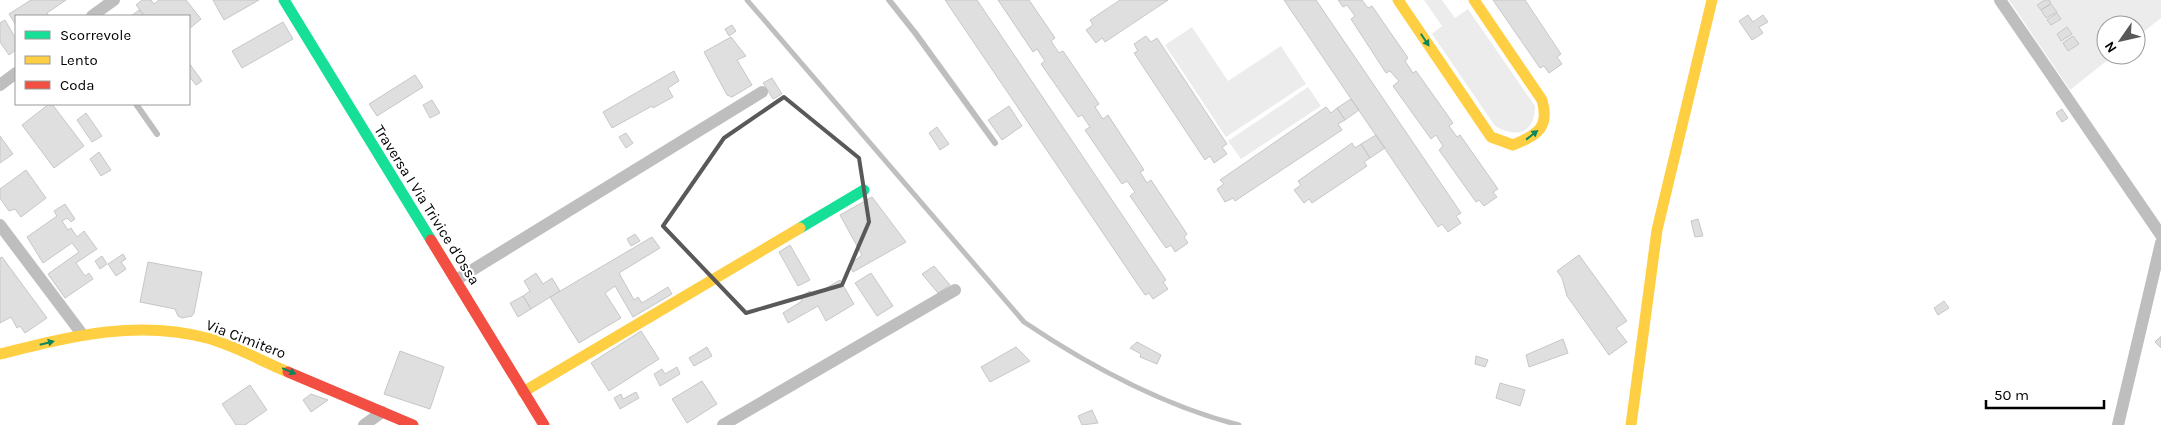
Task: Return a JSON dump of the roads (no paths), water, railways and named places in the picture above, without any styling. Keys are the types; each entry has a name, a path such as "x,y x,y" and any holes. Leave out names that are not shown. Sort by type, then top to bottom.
{"street":[{"path":"93,15 114,0"},
{"name":"Traversa I Via Trivice d'Ossa","path":"284,0 544,425"},
{"path":"1398,0 1491,137 1513,145 1532,137 1544,124 1547,112 1542,100 1474,0"},
{"path":"1630,425 1658,230 1697,57 1712,0"},
{"path":"2000,0 2161,235"},
{"path":"0,85 15,74"},
{"path":"456,280 762,92"},
{"path":"523,392 864,190"},
{"path":"0,225 82,334"},
{"path":"2118,425 2161,243"},
{"path":"723,425 956,290"},
{"name":"Via Cimitero","path":"0,354 82,334 124,330 169,330 208,338 413,425"},
{"path":"364,425 382,412"}],"lane":[{"path":"889,0 995,143"},
{"path":"137,105 157,134"}],"waterway":[{"path":"747,0 1024,322 1074,354 1127,382 1183,407 1239,425"}]}
